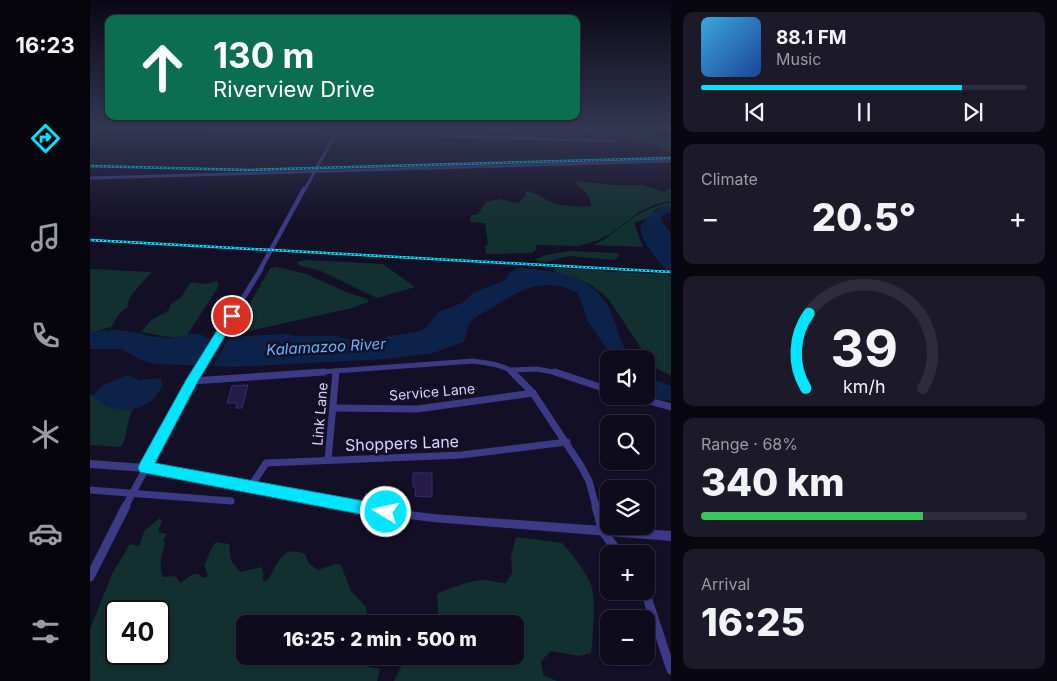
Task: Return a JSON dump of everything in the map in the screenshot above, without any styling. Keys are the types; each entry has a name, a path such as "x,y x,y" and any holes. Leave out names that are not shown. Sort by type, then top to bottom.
{"street":[{"path":"90,577 192,380 252,284 319,161"},
{"path":"90,178 671,161"},
{"path":"192,380 336,372 474,361 510,370 553,371 600,387"},
{"path":"510,370 533,393 566,442 588,481 600,522"},
{"name":"Link Lane","path":"328,460 336,372"},
{"name":"Service Lane","path":"333,408 417,409 533,393"},
{"path":"655,403 671,407"},
{"name":"Shoppers Lane","path":"252,486 266,463 461,455 566,442"},
{"path":"90,464 145,468 252,486 370,510 433,518 600,532"},
{"path":"90,490 231,501"},
{"path":"605,535 613,545"},
{"path":"654,535 671,536"},
{"path":"648,600 671,670"}],"green space":[{"path":"576,181 614,185 643,185 664,192 671,187 671,201 654,205 639,212 611,234 579,246 536,245 537,249 532,253 486,254 485,245 488,245 485,223 470,222 471,215 477,215 486,202 499,199 518,203 526,195 526,191 561,205 591,206 585,191 577,185"},
{"path":"671,202 671,206 664,206 655,210 653,215 634,223 643,247 593,245 608,237 639,214"},
{"path":"569,251 618,253 619,256 614,260 569,256 546,262 534,260 546,255"},
{"path":"305,260 383,264 415,287 377,298 321,271 298,265 297,262"},
{"path":"278,267 306,274 346,292 368,299 368,302 352,308 232,335 270,268"},
{"path":"555,268 671,275 671,376 655,367 655,350 642,350 603,294 583,281 553,271"},
{"path":"90,269 152,272 132,294 127,304 129,306 119,314 111,327 90,333"},
{"path":"217,281 219,286 187,335 174,338 141,332 150,321 169,310 171,304 181,297 191,282 206,284"},
{"path":"90,394 100,402 110,406 134,408 129,418 121,447 90,445"},
{"path":"160,518 162,521 158,532 167,534 163,541 165,543 161,560 163,577 176,576 180,583 193,574 199,574 202,578 208,576 204,565 216,542 229,544 231,560 240,572 261,567 264,574 262,579 266,582 281,558 290,552 297,551 305,554 309,564 318,570 335,564 341,565 351,591 366,607 367,615 236,615 236,665 365,665 380,669 377,681 90,681 90,629 112,574 130,544 139,546 145,530"},
{"path":"516,537 562,543 574,557 582,568 593,591 594,608 591,653 579,656 551,651 541,661 543,675 557,681 394,681 402,665 524,665 524,615 438,615 437,594 478,580 506,583 512,573 511,556"}],"water":[{"path":"664,206 671,206 671,212 661,217 671,233 671,274 646,244 641,230 642,223"},
{"name":"Kalamazoo River","path":"518,268 556,272 592,287 608,306 626,350 608,350 588,322 578,293 566,288 544,285 523,290 480,315 469,325 464,342 433,353 385,359 234,367 154,364 141,360 121,349 90,349 90,333 113,330 172,338 194,334 202,335 206,338 286,334 295,336 336,336 347,339 362,338 372,341 425,329 438,312 462,303 474,292 504,281 510,272"},
{"path":"128,375 138,380 161,378 162,387 148,403 132,409 115,409 106,406 92,396 103,385"},
{"path":"655,380 671,386 671,401 655,397"}],"pier":[{"path":"231,334 212,367 195,365 213,335"}],"building":[{"path":"248,385 242,408 236,408 237,403 227,403 232,386"},
{"path":"413,473 432,473 432,497 415,496 416,487 413,487"}],"railway":[{"path":"90,166 248,170 573,161"},
{"path":"90,240 671,272"}],"route":[{"path":"232,316 192,380 145,468 252,486 386,512"}]}
